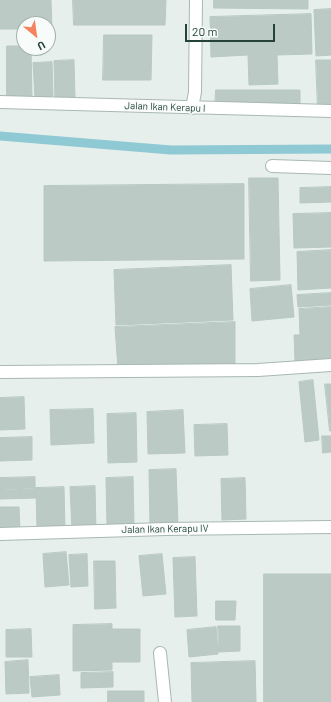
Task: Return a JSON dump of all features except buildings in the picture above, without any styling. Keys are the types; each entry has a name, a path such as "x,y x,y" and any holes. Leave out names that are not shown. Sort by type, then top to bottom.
{"street":[{"path":"192,108 195,92 196,0"},
{"name":"Jalan Ikan Kerapu I","path":"0,102 331,111"},
{"path":"272,166 331,168"},
{"path":"0,372 258,370 331,366"},
{"name":"Jalan Ikan Kerapu IV","path":"0,534 166,529 331,527"},
{"path":"160,653 165,702"}],"waterway":[{"path":"0,136 171,150 331,149"}]}
